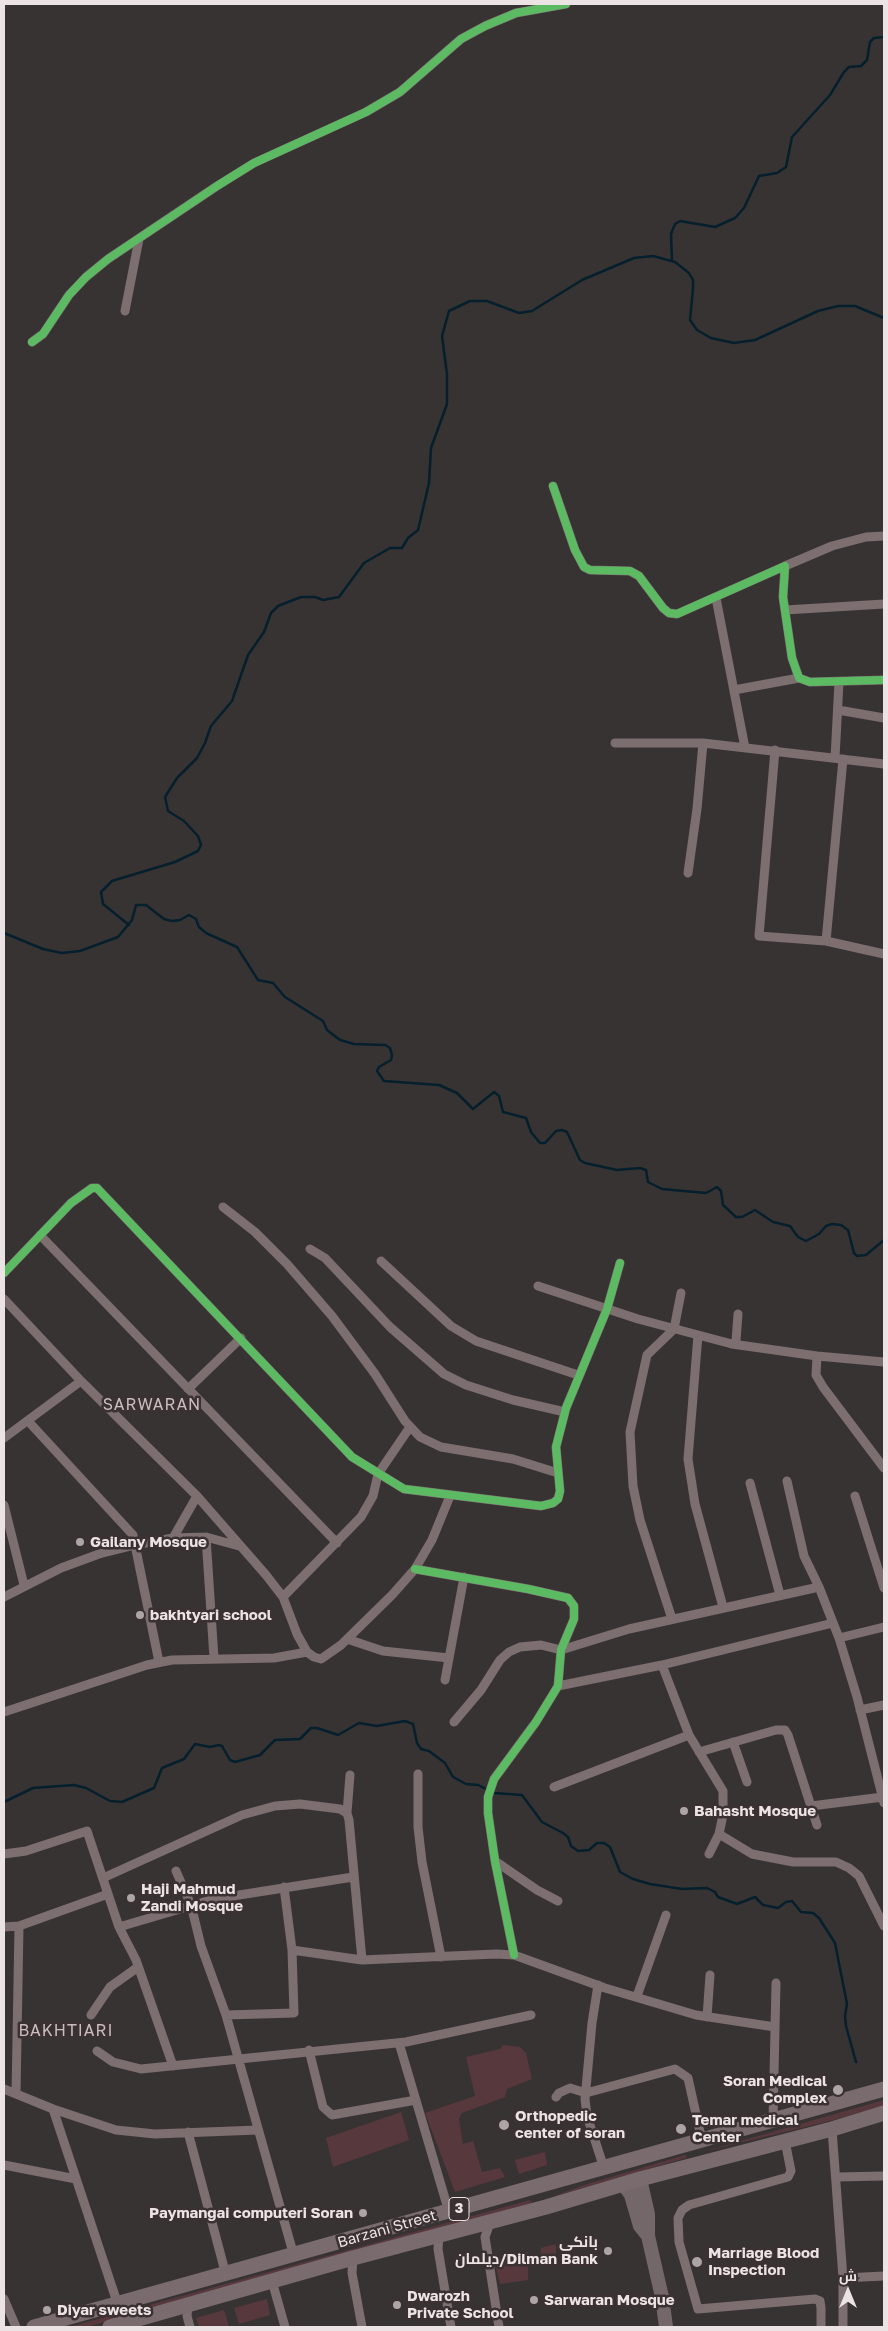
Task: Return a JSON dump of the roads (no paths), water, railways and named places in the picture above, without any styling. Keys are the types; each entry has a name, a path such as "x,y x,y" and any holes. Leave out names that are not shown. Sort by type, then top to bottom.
{"highway":[{"name":"Barzani Street","path":"34,2327 294,2256 884,2089"},
{"name":"Barzani Street","path":"110,2327 353,2258 546,2207 622,2184 699,2165 884,2113"},
{"path":"697,2142 699,2165"},
{"path":"540,2186 546,2207"}],"main road":[{"path":"640,2179 649,2218 648,2236 666,2327"},
{"path":"622,2184 631,2195 640,2226 648,2236"}],"street":[{"path":"32,342 44,334 69,295 86,277 108,259 254,163 366,112 400,92 461,39 485,26 516,13 566,4"},
{"path":"125,310 140,239"},
{"path":"553,486 575,550 584,567 590,570 630,571 639,576 662,608 669,613 676,614 716,598 832,546 866,537 884,536"},
{"path":"785,566 783,597 792,658 799,678"},
{"path":"716,598 746,748"},
{"path":"785,610 884,604"},
{"path":"734,690 799,678 810,682 884,680"},
{"path":"826,940 839,758 839,682"},
{"path":"838,710 884,718"},
{"path":"615,743 703,743 884,764"},
{"path":"688,873 697,809 703,743"},
{"path":"775,750 759,936 826,940 884,954"},
{"path":"4,1272 71,1203 92,1188 96,1188 242,1338 352,1457 404,1489 541,1506 553,1503 558,1498 560,1491 556,1447 565,1412 606,1309 620,1263"},
{"path":"223,1207 255,1232 287,1264 326,1308 375,1374 410,1427 420,1437 441,1447 512,1459 558,1473"},
{"path":"40,1235 337,1543"},
{"path":"310,1249 324,1258 390,1327 444,1374 466,1385 513,1400 565,1412"},
{"path":"381,1261 451,1326 476,1341 578,1376"},
{"path":"538,1286 606,1309 732,1344 818,1356 884,1362"},
{"path":"672,1619 640,1520 629,1455 630,1432 647,1355 674,1329 681,1293"},
{"path":"4,1299 81,1381 197,1496 283,1597 306,1652 314,1657 322,1659 347,1639 392,1595 415,1569 432,1540 450,1496"},
{"path":"732,1344 736,1341 738,1314"},
{"path":"698,1335 688,1459 695,1504 723,1607"},
{"path":"188,1389 242,1338"},
{"path":"818,1356 816,1375 823,1387 884,1468"},
{"path":"4,1438 81,1381"},
{"path":"28,1421 133,1535 159,1662"},
{"path":"283,1597 361,1517 374,1496 378,1474 410,1427"},
{"path":"787,1482 804,1556 819,1587 839,1638 884,1800 811,1806"},
{"path":"750,1483 780,1595"},
{"path":"173,1538 197,1496"},
{"path":"855,1496 884,1588"},
{"path":"4,1505 24,1585"},
{"path":"4,1597 24,1585 61,1568 99,1554 135,1545 173,1538 206,1537 240,1546"},
{"path":"206,1537 214,1658"},
{"path":"4,1546 13,1544"},
{"path":"415,1569 568,1598 574,1606 574,1619 561,1650 558,1686 536,1722 494,1779 488,1797 488,1814 495,1861 514,1955"},
{"path":"445,1680 464,1577"},
{"path":"454,1722 481,1690 500,1660 509,1652 520,1647 541,1644 561,1650 629,1628 819,1587"},
{"path":"558,1686 662,1666 834,1623"},
{"path":"839,1638 884,1627"},
{"path":"347,1639 383,1651 449,1658"},
{"path":"4,1712 159,1662 214,1658 274,1658 306,1652"},
{"path":"662,1666 689,1735 723,1790 723,1815 719,1834 709,1854"},
{"path":"860,1710 884,1705"},
{"path":"699,1752 776,1730 785,1730 817,1825"},
{"path":"554,1787 689,1735"},
{"path":"733,1742 747,1782"},
{"path":"418,1774 418,1827 421,1853 441,1957"},
{"path":"350,1775 346,1813 349,1820 362,1960"},
{"path":"103,1878 213,1827 242,1815 275,1806 322,1806 340,1809 346,1813"},
{"path":"4,1854 26,1851 87,1831 119,1927 138,1967 173,2066"},
{"path":"719,1834 752,1854 793,1862 836,1862 849,1868 859,1876 884,1926"},
{"path":"495,1861 537,1890 558,1901"},
{"path":"176,1871 191,1905 201,1946 226,2015 294,2256"},
{"path":"119,1927 191,1905 284,1887 354,1877"},
{"path":"226,2015 294,2013 292,1950 284,1887"},
{"path":"4,1927 19,1926 108,1894"},
{"path":"637,1996 666,1915"},
{"path":"16,2094 19,1926"},
{"path":"292,1950 362,1960 496,1954 514,1955 598,1985 707,2017 775,2027"},
{"path":"91,2015 110,1986 138,1967"},
{"path":"707,2017 710,1975"},
{"path":"773,2121 776,1983"},
{"path":"598,1985 592,2023 586,2093 587,2116 604,2168"},
{"path":"97,2051 112,2062 141,2069 399,2042 458,2032 531,2015"},
{"path":"399,2042 449,2212"},
{"path":"309,2050 323,2107 332,2115 416,2100"},
{"path":"556,2097 559,2093 570,2088 586,2093 675,2069 688,2078 697,2142"},
{"path":"4,2089 53,2109 116,2130 155,2134 258,2130"},
{"path":"53,2109 118,2305"},
{"path":"832,2128 843,2278 844,2327"},
{"path":"188,2132 226,2275"},
{"path":"785,2141 791,2171 788,2177 689,2205 682,2210 678,2218 678,2242 698,2309 815,2298 820,2300 821,2327"},
{"path":"4,2165 76,2179"},
{"path":"836,2177 884,2176"},
{"path":"491,2220 485,2237 499,2327"},
{"path":"439,2235 438,2249 451,2327"},
{"path":"353,2258 352,2273 362,2327"},
{"path":"843,2278 884,2276"},
{"path":"272,2281 285,2327"},
{"path":"4,2299 16,2327"},
{"path":"188,2304 187,2316 190,2327"}],"waterway":[{"path":"672,261 671,234 675,224 680,221 715,227 735,218 744,208 759,176 777,173 786,167 792,137 830,95 844,72 849,67 861,66 867,60 870,42 874,38 884,37"},
{"path":"129,925 103,904 101,892 112,881 175,862 198,851 201,845 198,836 184,821 168,811 165,797 177,778 197,758 211,726 232,701 248,655 264,632 271,613 278,606 301,597 315,597 323,600 339,597 364,563 390,548 402,548 408,538 418,530 429,483 431,448 447,404 447,374 442,336 449,311 470,301 487,301 519,313 532,311 582,280 634,258 653,256 675,262 689,273 693,280 690,320 697,330 711,338 734,343 755,340 818,311 838,306 855,306 884,318"},
{"path":"4,933 43,949 62,953 80,951 118,937 132,920 136,905 146,905 164,919 172,921 180,920 189,915 196,919 199,927 206,933 237,947 258,980 273,983 285,997 323,1021 327,1030 340,1040 354,1044 385,1045 390,1048 391,1060 379,1067 377,1071 384,1081 439,1085 457,1093 473,1109 494,1092 499,1096 503,1112 526,1118 531,1132 540,1143 545,1143 556,1131 562,1130 567,1132 580,1160 585,1163 617,1170 640,1168 646,1170 648,1182 662,1189 706,1193 717,1187 721,1191 723,1205 736,1217 742,1217 755,1210 773,1222 790,1226 798,1237 806,1241 819,1234 826,1226 832,1224 841,1225 848,1230 854,1253 857,1256 866,1255 884,1240"},
{"path":"4,1802 33,1788 74,1785 86,1788 110,1801 122,1802 154,1788 162,1768 184,1759 195,1744 210,1747 222,1746 230,1760 235,1762 260,1755 275,1740 300,1739 311,1728 317,1728 338,1735 359,1723 377,1726 405,1721 413,1724 417,1743 421,1749 429,1751 445,1763 453,1777 466,1784 478,1785 494,1793 522,1795 542,1822 568,1837 571,1846 578,1851 589,1850 597,1843 604,1843 610,1847 620,1872 633,1879 682,1889 707,1888 715,1892 718,1897 737,1904 755,1897 763,1905 778,1908 786,1902 792,1901 801,1912 813,1913 819,1918 835,1943 847,2004 846,2026 856,2062"}],"place":[{"name":"Gailany Mosque","path":"80,1542"},
{"name":"bakhtyari school","path":"140,1615"},
{"name":"Bahasht Mosque","path":"684,1811"},
{"name":"Haji Mahmud Zandi Mosque","path":"131,1898"},
{"name":"Soran Medical Complex","path":"838,2090"},
{"name":"Orthopedic center of soran","path":"504,2125"},
{"name":"Temar medical Center","path":"681,2129"},
{"name":"Paymangai computeri Soran","path":"363,2213"},
{"name":"بانکی دیلمان/Dilman Bank","path":"608,2251"},
{"name":"Marriage Blood Inspection","path":"697,2262"},
{"name":"Sarwaran Mosque","path":"534,2300"},
{"name":"Dwarozh Private School","path":"397,2305"},
{"name":"Diyar sweets","path":"47,2310"}],"district":[{"name":"SARWARAN","path":"152,1405"},
{"name":"BAKHTIARI","path":"66,2031"}]}
